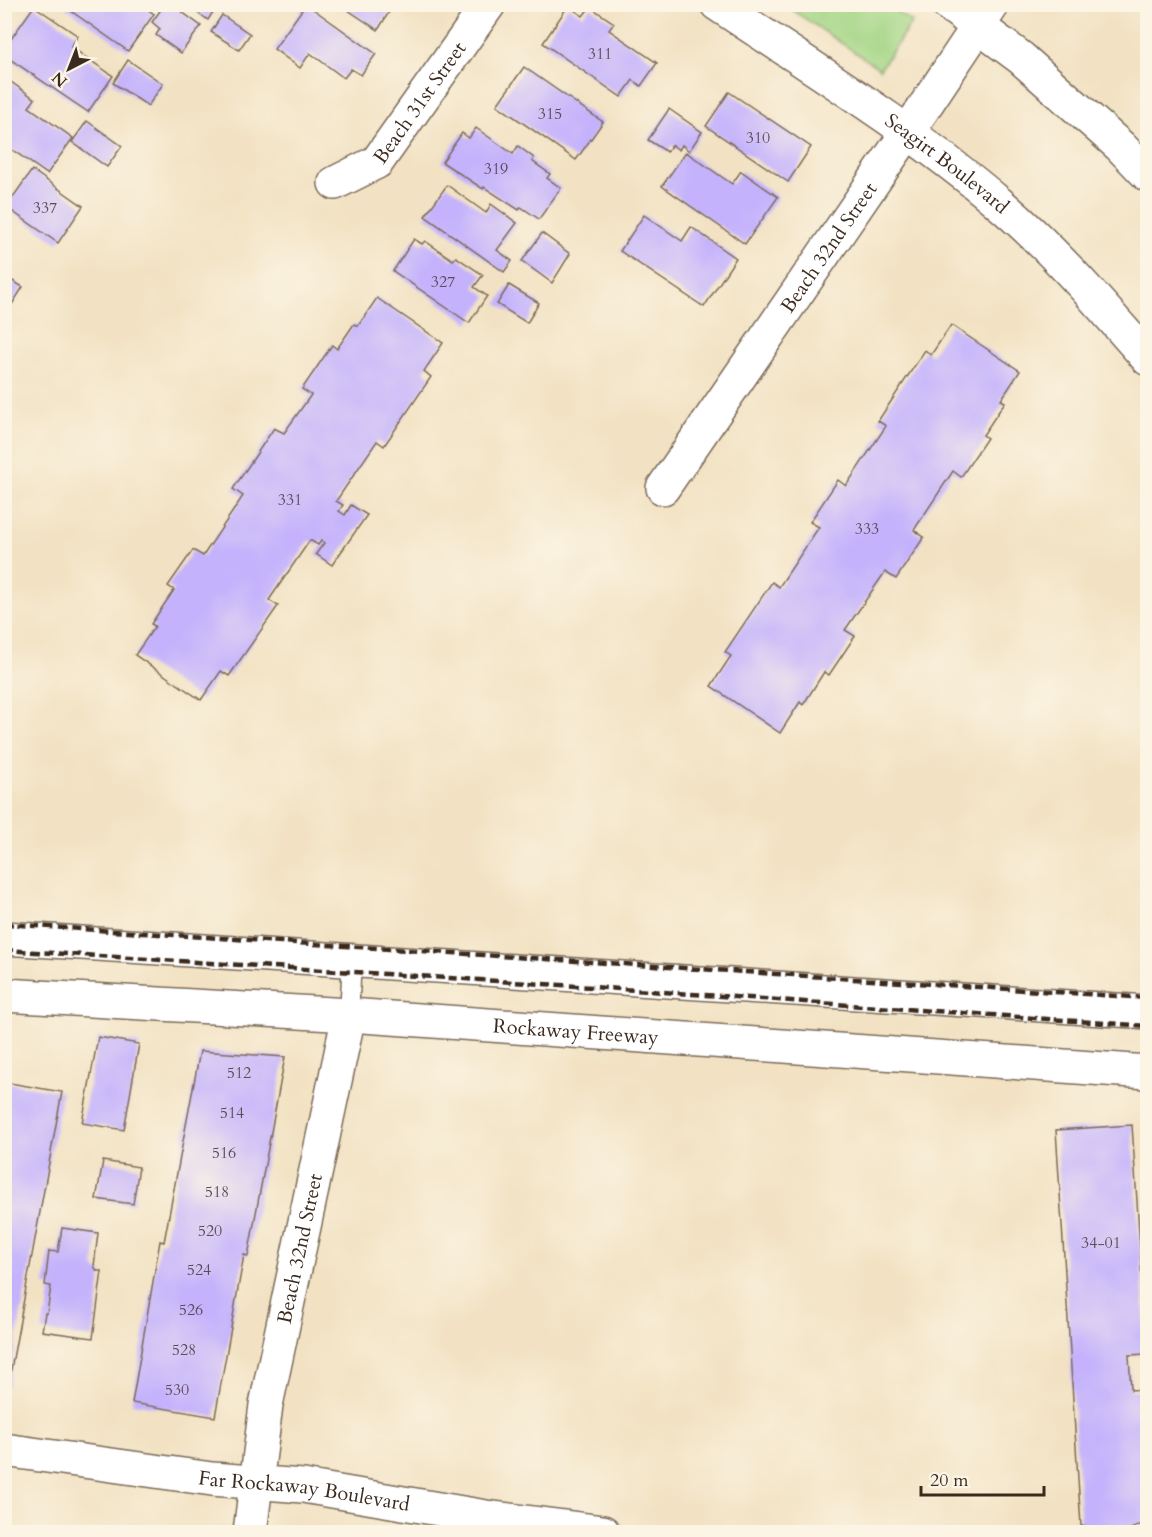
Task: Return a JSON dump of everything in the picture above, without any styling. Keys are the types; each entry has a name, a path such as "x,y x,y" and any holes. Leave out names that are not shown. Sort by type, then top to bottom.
{"street":[{"name":"Beach 31st Street","path":"335,183 377,162 489,4"},
{"name":"Seagirt Boulevard","path":"717,4 907,133 1001,204 1105,309 1148,358"},
{"path":"948,4 986,16 1021,58 1065,95 1148,175"},
{"name":"Beach 32nd Street","path":"663,488 986,16"},
{"path":"4,938 1148,1012"},
{"name":"Rockaway Freeway","path":"4,995 349,1016 1148,1072"},
{"name":"Beach 32nd Street","path":"250,1533 266,1405 349,1016"},
{"name":"Far Rockaway Boulevard","path":"4,1450 212,1479 303,1486 486,1517 603,1533"}],"lane":[{"path":"349,1016 352,960"}],"green space":[{"path":"785,5 886,5 912,22 880,69"}],"building":[{"path":"61,4 140,4 154,14 128,51"},
{"path":"165,4 171,4 201,26 181,53 156,35 160,29 152,22"},
{"path":"186,4 218,4 208,20"},
{"path":"306,4 376,54 361,75 351,69 344,78 310,53 300,68 274,49"},
{"path":"339,4 394,4 378,30"},
{"path":"34,6 78,36 71,47 113,76 88,112 4,55 4,49"},
{"path":"568,6 583,16 590,7 614,23 609,30 657,63 641,86 633,80 621,97 543,43"},
{"path":"222,15 250,34 239,50 211,32"},
{"path":"128,60 163,84 148,106 113,83"},
{"path":"524,67 603,122 576,160 497,105"},
{"path":"4,77 35,99 29,107 73,138 47,174 4,144"},
{"path":"729,92 811,147 788,182 706,126"},
{"path":"669,109 702,132 689,151 682,145 679,150 672,145 667,152 648,140"},
{"path":"87,121 122,146 107,167 72,142"},
{"path":"476,128 513,154 518,146 534,158 532,161 550,174 547,178 561,188 539,219 521,207 519,210 484,187 483,189 442,162 462,133 469,138"},
{"path":"686,152 732,184 741,171 778,197 745,244 662,186"},
{"path":"32,170 83,206 58,243 6,207"},
{"path":"447,185 486,213 491,204 517,223 497,250 512,261 504,272 425,216"},
{"path":"644,215 682,241 691,227 736,258 704,307 620,251"},
{"path":"542,233 570,254 552,283 522,261"},
{"path":"414,239 422,244 425,241 453,260 456,257 483,275 474,287 487,296 469,323 393,271"},
{"path":"4,276 23,287 4,317"},
{"path":"509,285 539,303 527,323 497,304"},
{"path":"377,298 443,343 424,371 431,377 384,446 377,441 336,501 343,505 339,511 345,515 351,505 367,515 332,565 316,554 324,543 321,541 318,545 310,540 269,600 278,606 229,676 221,671 201,700 135,655 155,626 151,624 174,590 168,586 193,550 203,556 243,496 233,489 274,428 284,433 311,395 302,389 332,345 337,349 354,324 358,326"},
{"path":"951,325 1020,371 1001,400 1005,402 983,435 987,438 961,477 953,471 914,530 924,537 896,579 885,572 845,630 855,636 829,675 824,672 803,705 800,702 780,733 711,686 731,656 725,652 772,582 779,587 819,527 810,522 838,480 846,486 886,426 878,421 925,350 931,355"},
{"path":"98,1037 139,1044 124,1130 82,1123"},
{"path":"200,1051 285,1057 248,1256 244,1255 215,1417 132,1403 160,1241 164,1242"},
{"path":"4,1082 62,1092 8,1386 4,1386"},
{"path":"1132,1125 1147,1354 1129,1355 1131,1390 1148,1389 1148,1521 1125,1532 1118,1532 1081,1526 1056,1130"},
{"path":"103,1161 139,1167 133,1204 96,1199"},
{"path":"62,1228 98,1233 94,1266 97,1271 102,1271 93,1338 42,1331 51,1286 45,1285 49,1251 58,1252"}],"railway":[{"path":"4,924 1148,998"},
{"path":"4,950 592,987 1148,1026"}]}
